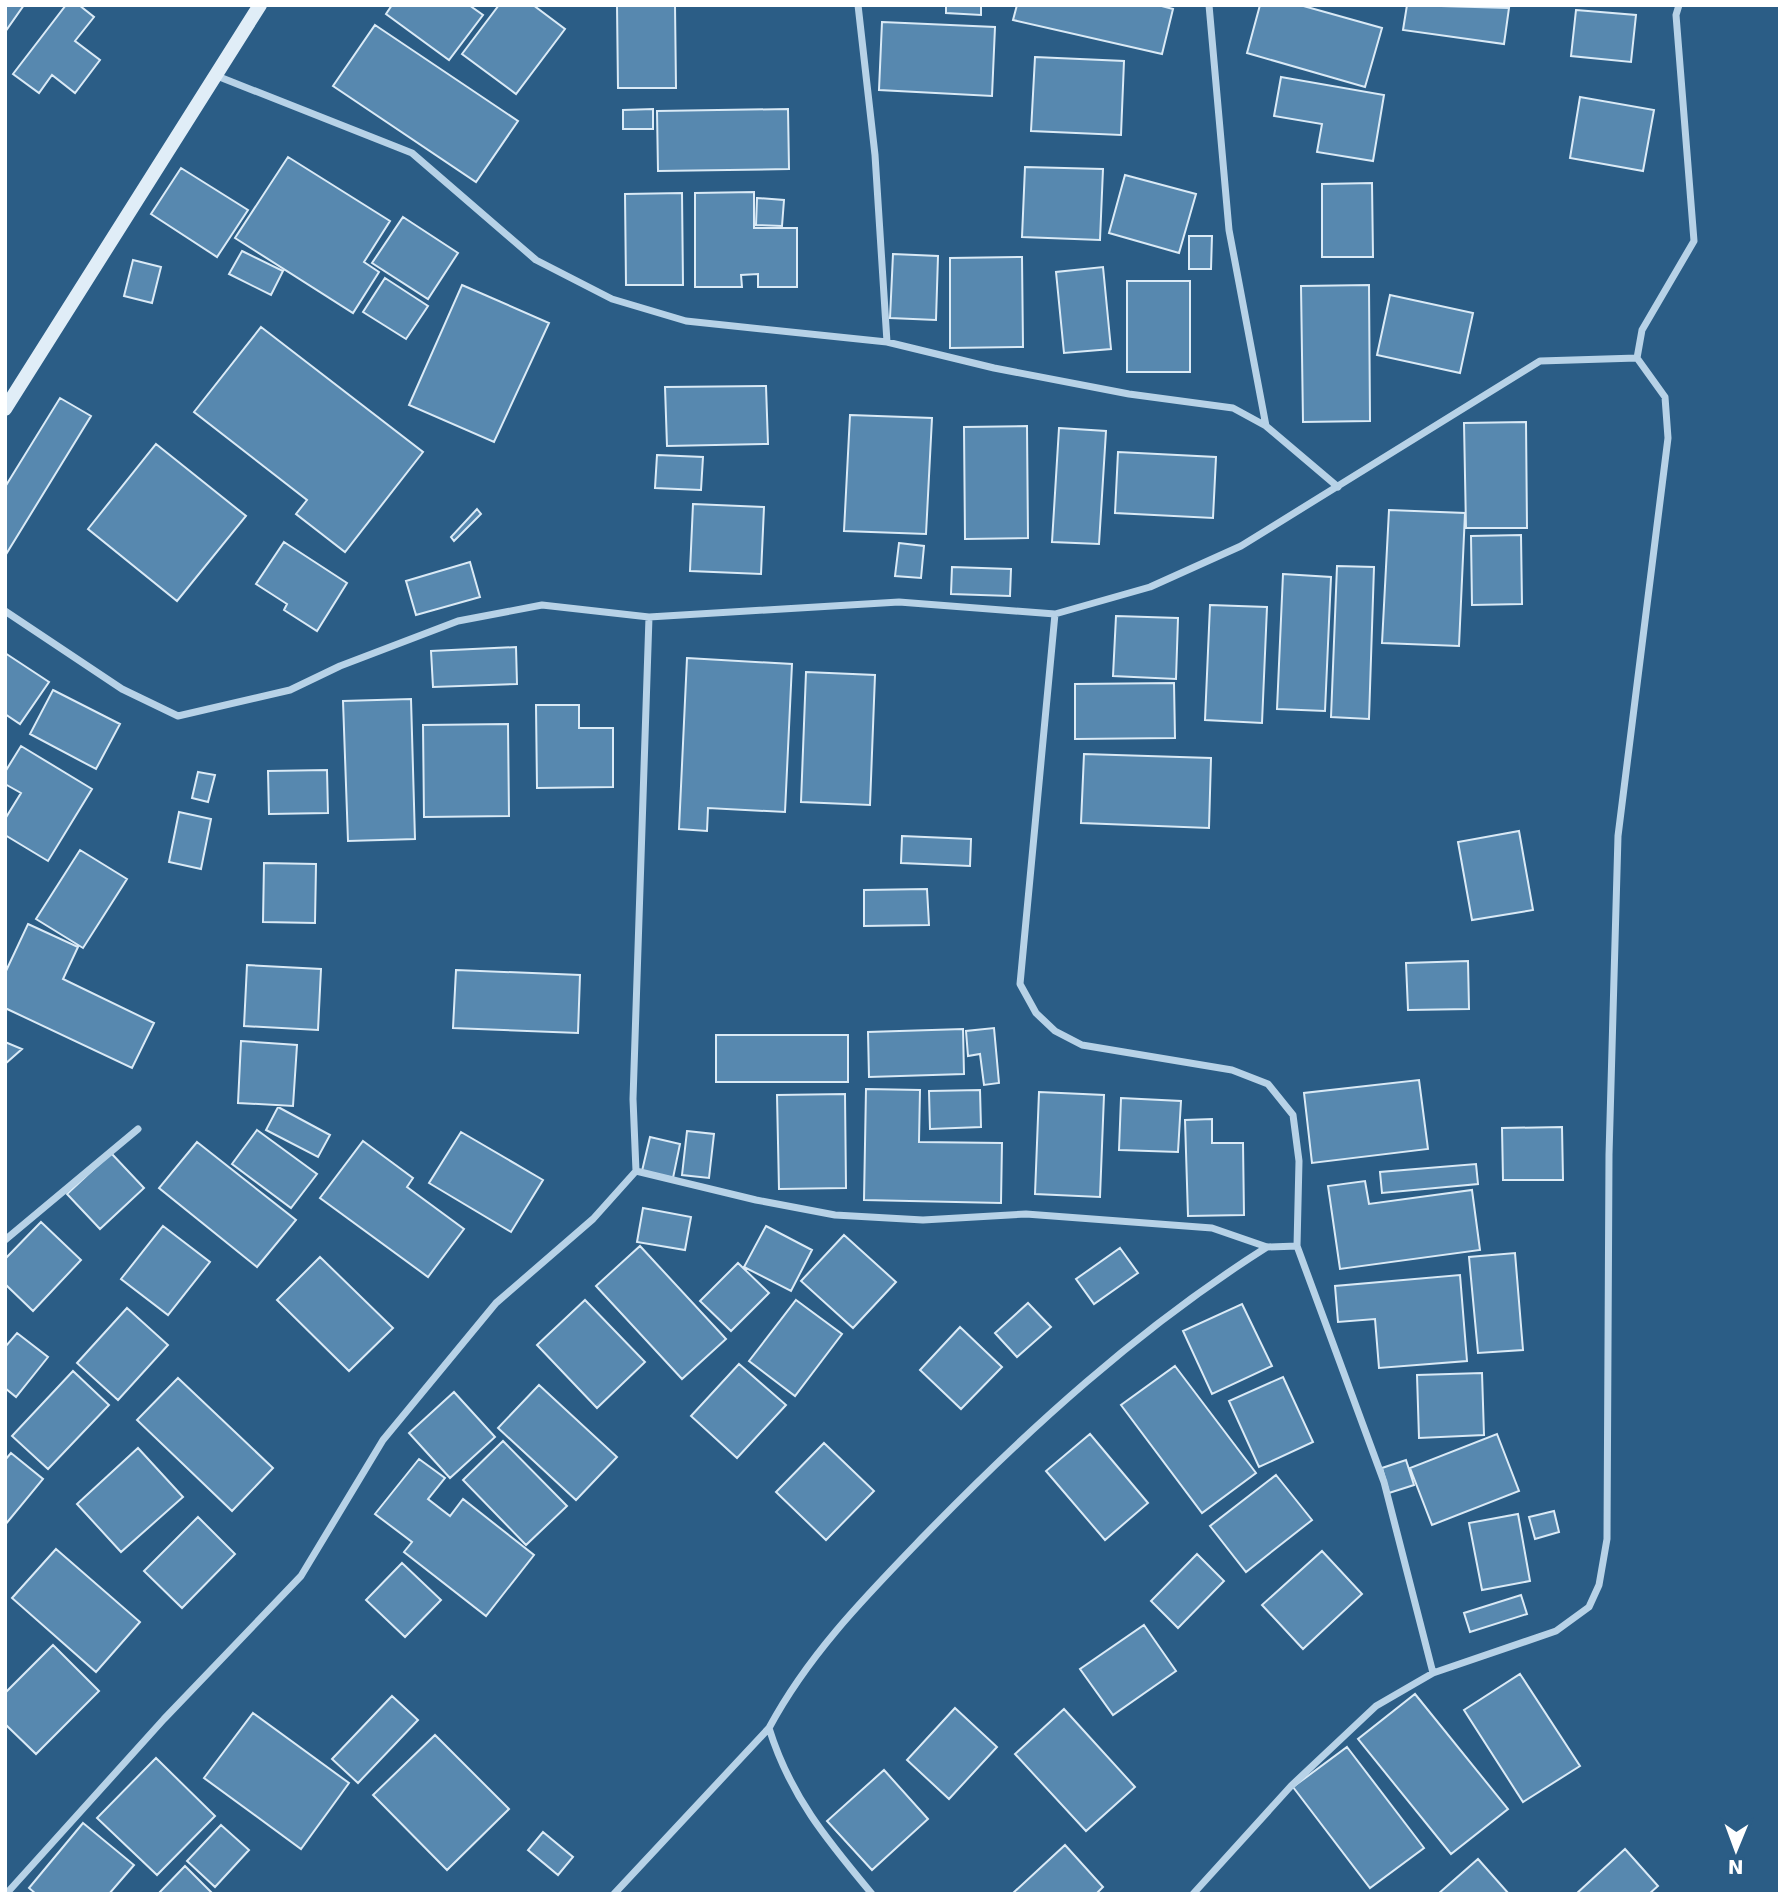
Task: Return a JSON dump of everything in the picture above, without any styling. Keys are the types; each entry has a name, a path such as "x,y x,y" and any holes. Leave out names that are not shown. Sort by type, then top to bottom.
{"main road":[{"path":"5,409 260,5"}],"street":[{"path":"858,5 875,155 887,342"},
{"path":"1209,5 1229,230 1266,426"},
{"path":"1193,1894 1291,1786 1376,1706 1433,1673 1556,1631 1589,1607 1599,1585 1606,1539 1609,1155 1618,836 1668,438 1665,397 1637,358 1642,330 1695,241 1676,15 1679,5"},
{"path":"217,76 412,153 536,260 612,299 686,321 887,342 1021,373 1129,394 1233,408 1266,426 1338,487"},
{"path":"5,611 122,689 178,716 290,690 340,666 458,621 542,605 649,617 899,602 1055,614 1150,587 1241,546 1540,362 1637,358"},
{"path":"1055,614 1020,984 1036,1013 1055,1031 1082,1045 1232,1070 1268,1084 1293,1115 1299,1161 1297,1246 1384,1482 1433,1673"},
{"path":"6,1893 164,1719 301,1576 383,1440 496,1303 593,1219 636,1171 634,1099 649,617"},
{"path":"5,1240 138,1129"},
{"path":"636,1171 756,1200 835,1214 923,1220 1026,1214 1212,1228 1267,1247 1297,1246"},
{"path":"614,1894 769,1728 792,1686 822,1647 978,1481 1051,1411 1187,1300 1267,1247"},
{"path":"769,1728 780,1764 814,1824 872,1894"}],"building":[{"path":"5,5 24,5 5,32"},
{"path":"66,5 79,5 94,17 75,41 100,60 75,93 52,75 39,93 13,74"},
{"path":"392,5 469,5 483,15 449,60 386,14"},
{"path":"499,5 533,5 565,29 516,94 462,54"},
{"path":"617,5 675,5 676,88 618,88"},
{"path":"946,5 981,5 981,15 946,13"},
{"path":"1017,5 1158,5 1173,9 1162,54 1013,20"},
{"path":"1260,5 1300,5 1382,28 1365,87 1247,53"},
{"path":"1407,5 1509,8 1504,44 1403,30"},
{"path":"1576,10 1636,15 1631,62 1571,56"},
{"path":"882,22 995,27 992,96 879,90"},
{"path":"375,25 518,121 476,182 333,86"},
{"path":"1035,57 1124,61 1121,135 1031,131"},
{"path":"1281,77 1384,95 1373,161 1317,152 1322,124 1274,116"},
{"path":"1580,97 1654,110 1643,171 1570,158"},
{"path":"653,109 653,129 623,129 623,110"},
{"path":"788,109 789,169 658,171 657,111"},
{"path":"288,157 390,221 364,262 379,272 353,313 235,238"},
{"path":"1025,167 1103,169 1100,240 1022,237"},
{"path":"181,168 248,210 217,257 151,214"},
{"path":"1125,175 1196,194 1179,253 1109,233"},
{"path":"1372,183 1373,257 1322,257 1322,184"},
{"path":"754,192 754,228 797,228 797,287 758,287 758,274 741,275 742,287 695,287 695,193"},
{"path":"682,193 683,285 626,285 625,194"},
{"path":"757,198 784,200 782,226 756,225"},
{"path":"403,217 458,253 428,299 372,263"},
{"path":"1189,236 1212,236 1211,269 1189,269"},
{"path":"242,251 283,271 271,295 229,274"},
{"path":"893,254 938,256 936,320 890,318"},
{"path":"1022,257 1023,347 950,348 950,258"},
{"path":"133,260 161,267 152,303 124,296"},
{"path":"1103,267 1111,349 1064,353 1056,272"},
{"path":"385,278 428,306 406,339 363,312"},
{"path":"1127,281 1190,281 1190,372 1127,372"},
{"path":"462,285 549,323 494,442 409,405"},
{"path":"1369,285 1370,421 1303,422 1301,286"},
{"path":"1390,295 1473,313 1460,373 1377,355"},
{"path":"261,327 423,452 345,552 296,514 307,500 194,412"},
{"path":"766,386 768,444 667,446 665,387"},
{"path":"60,398 91,416 5,556 5,487"},
{"path":"850,415 932,418 926,534 844,531"},
{"path":"1526,422 1527,528 1466,528 1464,423"},
{"path":"1027,426 1028,538 965,539 964,427"},
{"path":"1059,428 1106,431 1099,544 1052,542"},
{"path":"156,444 246,516 177,601 88,529"},
{"path":"1118,452 1216,457 1213,518 1115,513"},
{"path":"657,455 703,457 701,490 655,488"},
{"path":"693,504 764,507 761,574 690,571"},
{"path":"477,509 481,514 454,541 451,537"},
{"path":"1389,510 1465,513 1459,646 1382,643"},
{"path":"1521,535 1522,604 1472,605 1471,536"},
{"path":"284,542 347,583 317,631 284,610 287,604 256,584"},
{"path":"899,543 924,546 921,578 895,576"},
{"path":"470,562 480,597 416,615 406,581"},
{"path":"1337,566 1374,567 1369,719 1331,717"},
{"path":"952,567 1011,569 1010,596 951,594"},
{"path":"1283,574 1331,577 1325,711 1277,709"},
{"path":"1210,605 1267,607 1262,723 1205,720"},
{"path":"1116,616 1178,618 1176,679 1113,676"},
{"path":"516,647 517,684 433,687 431,651"},
{"path":"5,653 49,682 20,724 5,714"},
{"path":"687,658 792,664 785,812 708,808 707,831 679,829"},
{"path":"806,672 875,675 870,805 801,802"},
{"path":"1174,683 1175,738 1075,739 1075,684"},
{"path":"53,690 120,724 96,769 30,734"},
{"path":"411,699 415,839 348,841 343,701"},
{"path":"536,705 579,705 579,728 613,728 613,787 537,788"},
{"path":"508,724 509,816 424,817 423,725"},
{"path":"21,746 92,789 48,861 5,835 5,819 21,793 5,784 5,772"},
{"path":"1084,754 1211,758 1209,828 1081,823"},
{"path":"327,770 328,813 269,814 268,771"},
{"path":"198,772 215,775 208,802 192,798"},
{"path":"179,812 211,819 201,869 169,862"},
{"path":"1519,831 1533,910 1472,920 1458,842"},
{"path":"902,836 971,839 970,866 901,863"},
{"path":"80,850 127,879 83,948 36,919"},
{"path":"264,863 316,864 315,923 263,922"},
{"path":"927,889 929,925 864,926 864,890"},
{"path":"28,924 78,947 63,979 154,1023 132,1068 5,1008 5,973"},
{"path":"1468,961 1469,1009 1408,1010 1406,963"},
{"path":"247,965 321,969 318,1030 244,1026"},
{"path":"456,970 580,975 578,1033 453,1028"},
{"path":"994,1028 999,1083 984,1085 980,1054 968,1056 966,1031"},
{"path":"963,1029 964,1074 869,1077 868,1032"},
{"path":"716,1035 848,1035 848,1082 716,1082"},
{"path":"241,1041 297,1045 293,1106 238,1103"},
{"path":"5,1042 22,1049 5,1064"},
{"path":"1419,1080 1428,1149 1312,1163 1304,1093"},
{"path":"866,1089 920,1090 919,1142 1002,1143 1001,1203 864,1200"},
{"path":"980,1090 981,1127 930,1129 929,1091"},
{"path":"1039,1092 1104,1095 1100,1197 1035,1194"},
{"path":"845,1094 846,1188 779,1189 777,1095"},
{"path":"1121,1098 1181,1101 1178,1152 1119,1150"},
{"path":"278,1107 330,1135 318,1157 266,1130"},
{"path":"1212,1119 1212,1143 1243,1143 1244,1215 1188,1216 1185,1120"},
{"path":"1562,1127 1563,1180 1503,1180 1502,1128"},
{"path":"257,1130 317,1174 291,1208 232,1164"},
{"path":"687,1131 714,1134 709,1178 682,1175"},
{"path":"461,1132 543,1180 511,1232 429,1183"},
{"path":"650,1137 680,1144 673,1178 642,1171"},
{"path":"363,1141 413,1178 407,1187 464,1229 428,1277 320,1198"},
{"path":"197,1142 296,1220 257,1267 159,1188"},
{"path":"111,1153 144,1188 100,1229 67,1194"},
{"path":"1476,1164 1478,1184 1382,1193 1380,1172"},
{"path":"1365,1181 1369,1204 1472,1190 1480,1250 1340,1269 1328,1186"},
{"path":"643,1208 691,1217 685,1250 637,1242"},
{"path":"41,1222 81,1260 33,1311 5,1284 5,1259"},
{"path":"163,1226 210,1262 168,1315 121,1279"},
{"path":"766,1226 812,1250 791,1291 744,1267"},
{"path":"844,1235 896,1282 853,1328 801,1281"},
{"path":"640,1246 726,1339 682,1379 596,1286"},
{"path":"1120,1248 1138,1273 1094,1304 1076,1279"},
{"path":"1515,1253 1523,1350 1478,1353 1469,1257"},
{"path":"320,1257 393,1328 349,1371 277,1300"},
{"path":"738,1263 769,1293 731,1331 700,1301"},
{"path":"1460,1275 1467,1361 1379,1368 1375,1319 1338,1322 1335,1286"},
{"path":"585,1300 645,1362 597,1408 537,1345"},
{"path":"796,1300 842,1334 795,1396 749,1361"},
{"path":"1028,1303 1051,1327 1017,1357 995,1333"},
{"path":"1242,1304 1272,1366 1212,1394 1183,1331"},
{"path":"127,1308 168,1345 118,1400 77,1363"},
{"path":"960,1327 1002,1367 961,1409 920,1370"},
{"path":"17,1333 48,1357 16,1397 5,1388 5,1347"},
{"path":"739,1364 786,1405 737,1458 691,1416"},
{"path":"1175,1366 1256,1473 1202,1513 1121,1405"},
{"path":"73,1371 109,1405 48,1469 12,1436"},
{"path":"1482,1373 1484,1435 1419,1438 1417,1375"},
{"path":"1283,1377 1313,1442 1259,1467 1229,1401"},
{"path":"178,1378 273,1468 232,1511 137,1420"},
{"path":"539,1385 617,1457 576,1500 498,1428"},
{"path":"454,1392 495,1437 450,1478 409,1433"},
{"path":"1090,1434 1148,1503 1105,1540 1046,1471"},
{"path":"1497,1434 1519,1491 1432,1525 1410,1468"},
{"path":"503,1441 567,1506 526,1545 463,1480"},
{"path":"824,1443 874,1491 826,1540 776,1492"},
{"path":"138,1448 183,1497 121,1552 77,1504"},
{"path":"11,1453 43,1479 5,1525 5,1460"},
{"path":"419,1459 445,1478 428,1499 450,1516 463,1499 534,1555 486,1616 404,1552 412,1542 375,1514"},
{"path":"1406,1460 1414,1485 1389,1493 1382,1468"},
{"path":"1276,1475 1312,1520 1246,1572 1210,1526"},
{"path":"1554,1511 1559,1532 1535,1539 1529,1517"},
{"path":"1518,1514 1530,1581 1482,1590 1469,1523"},
{"path":"198,1517 235,1554 182,1608 144,1571"},
{"path":"56,1549 140,1622 96,1672 12,1598"},
{"path":"1322,1551 1362,1594 1303,1649 1262,1605"},
{"path":"1197,1554 1224,1581 1178,1628 1151,1601"},
{"path":"402,1563 441,1600 405,1637 366,1600"},
{"path":"1521,1595 1527,1614 1470,1632 1464,1613"},
{"path":"1144,1625 1176,1671 1113,1715 1080,1669"},
{"path":"53,1645 99,1691 36,1754 5,1724 5,1693"},
{"path":"1520,1674 1580,1766 1523,1802 1464,1710"},
{"path":"1415,1694 1508,1809 1451,1854 1358,1739"},
{"path":"392,1696 418,1720 358,1783 332,1759"},
{"path":"955,1708 997,1747 949,1799 907,1760"},
{"path":"1064,1709 1135,1787 1086,1831 1015,1754"},
{"path":"253,1713 349,1783 301,1849 204,1778"},
{"path":"435,1735 509,1809 447,1870 373,1795"},
{"path":"1347,1747 1424,1848 1370,1888 1293,1787"},
{"path":"156,1758 215,1816 157,1875 97,1818"},
{"path":"884,1770 928,1819 872,1870 827,1821"},
{"path":"83,1823 134,1865 109,1894 36,1894 29,1888"},
{"path":"221,1825 249,1850 215,1887 187,1861"},
{"path":"543,1832 573,1857 558,1875 528,1850"},
{"path":"1065,1845 1103,1887 1096,1894 1012,1894"},
{"path":"1625,1849 1658,1886 1649,1894 1576,1894"},
{"path":"1478,1859 1509,1894 1438,1894"},
{"path":"185,1866 213,1894 158,1894"}]}
